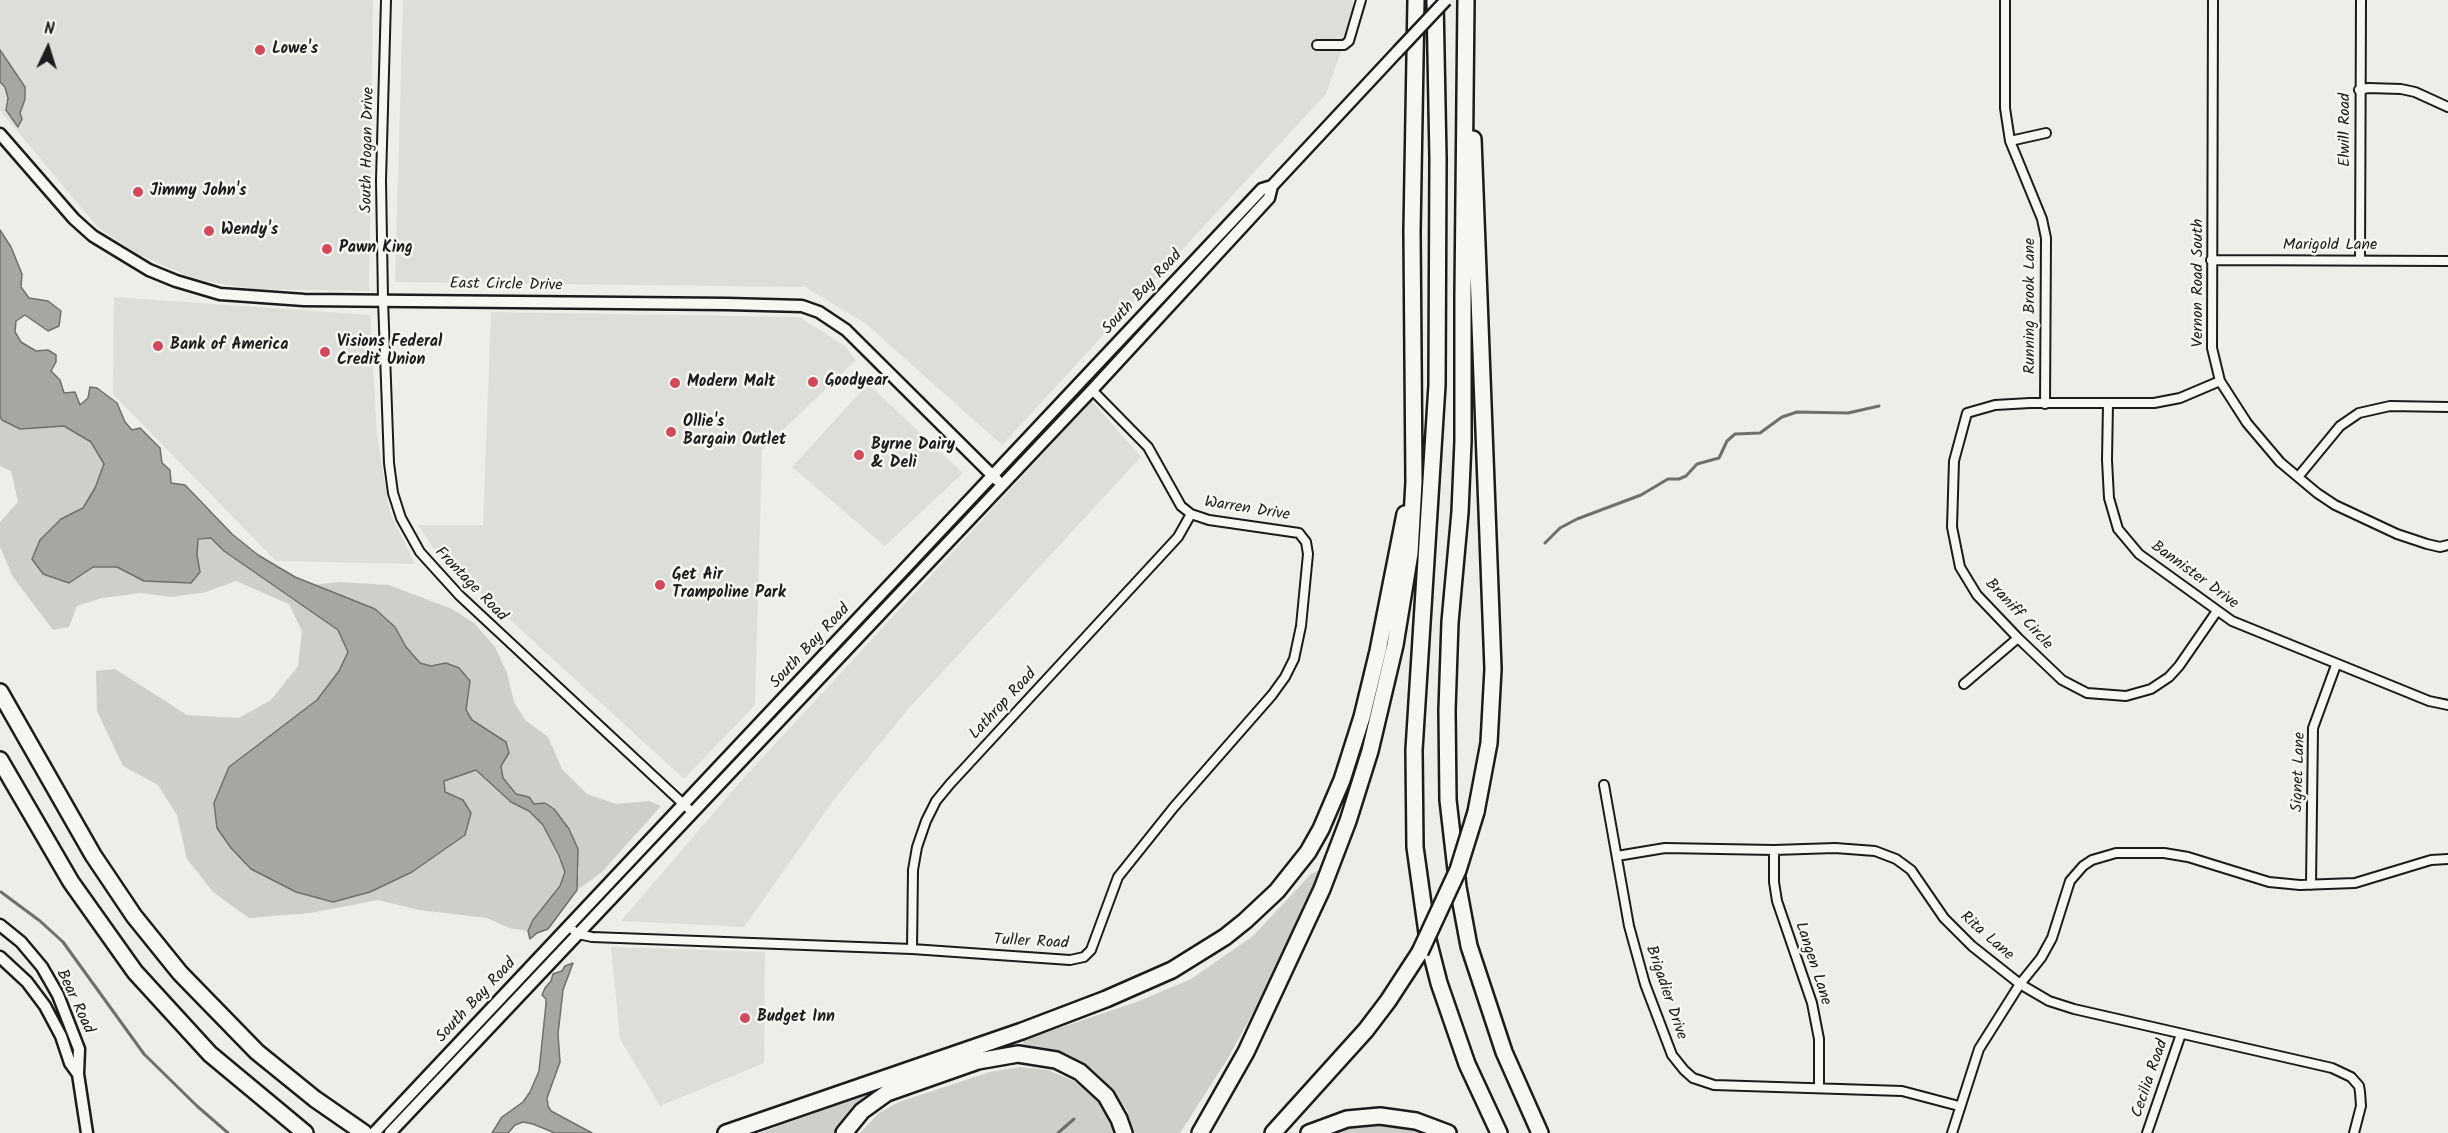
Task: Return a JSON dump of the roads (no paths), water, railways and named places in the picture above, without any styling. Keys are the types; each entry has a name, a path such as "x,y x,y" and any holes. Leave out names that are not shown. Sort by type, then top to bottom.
{"highway":[{"path":"1200,1133 1246,1052 1304,931 1336,856 1360,786 1379,716 1400,618 1413,518 1415,464 1412,231 1416,0"},
{"path":"1435,0 1438,158 1437,385 1435,446 1414,750 1415,848 1427,931 1439,983 1467,1064 1499,1133"},
{"path":"1274,1133 1366,1030 1420,952 1458,870 1476,812 1489,743 1493,669 1476,185 1466,5"},
{"path":"1466,5 1462,295 1463,441 1460,512 1450,622 1447,710 1448,800 1458,887 1469,946 1504,1052 1540,1133"},
{"path":"726,1133 1022,1031 1138,985 1172,970 1225,937 1277,891 1293,873 1321,829 1352,750 1378,651 1415,464"},
{"path":"0,692 93,855 157,945 205,1001 257,1052 364,1133"},
{"path":"0,760 71,882 135,972 159,1001 210,1054 305,1133"},
{"path":"844,1133 862,1111 887,1093 978,1061 1018,1054 1056,1060 1080,1072 1106,1096 1124,1133"},
{"path":"1309,1133 1347,1119 1380,1116 1416,1121 1448,1133"},
{"path":"344,1120 373,1133"}],"street":[{"name":"South Hogan Drive","path":"383,300 381,180 386,0"},
{"path":"1317,45 1344,45 1349,41 1361,0"},
{"name":"South Bay Road","path":"373,1133 568,926 688,808 1092,390 1269,198 1272,186 1446,0"},
{"name":"Running Brook Lane","path":"2005,0 2005,108 2010,141 2034,197 2046,238 2045,404"},
{"name":"Vernon Road South","path":"2213,0 2212,348 2220,381 2247,423 2280,462 2335,506 2359,518 2427,544 2440,547 2448,545"},
{"name":"Elwill Road","path":"2360,260 2361,0"},
{"path":"2359,90 2401,89 2415,92 2448,107"},
{"path":"2010,141 2046,133"},
{"name":"East Circle Drive","path":"0,134 74,219 114,250 149,270 194,287 236,297 802,306 825,315 846,330 1001,484"},
{"name":"South Bay Road","path":"390,1133 578,934 688,808 993,476 1262,189 1272,186"},
{"name":"Marigold Lane","path":"2211,260 2448,261"},
{"name":"Frontage Road","path":"383,300 389,463 393,493 401,518 420,552 459,595 688,808"},
{"name":"Braniff Circle","path":"2217,611 2180,666 2151,689 2126,696 2086,693 2062,680 1977,594 1960,567 1953,527 1954,461 1966,413 1995,405 2154,403 2180,398 2220,381"},
{"name":"Warren Drive","path":"1092,390 1148,447 1181,506 1191,514 1209,520 1293,531 1299,533 1307,546"},
{"name":"Bannister Drive","path":"2108,404 2108,489 2114,519 2118,529 2139,554 2232,621 2429,701 2448,705"},
{"path":"2298,477 2340,426 2359,413 2391,406 2448,407"},
{"name":"Lathrop Road","path":"912,949 913,870 917,848 936,801 1178,537 1191,514"},
{"name":"Tuller Road","path":"578,934 592,937 912,949 1070,960 1084,957 1090,950 1118,877 1174,807 1272,695 1285,677 1294,659 1301,627 1307,546"},
{"path":"1964,684 2018,638"},
{"name":"Signet Lane","path":"2311,885 2313,728 2337,664"},
{"name":"Brigadier Drive","path":"1604,785 1629,926 1645,984 1672,1055 1684,1070 1693,1078 1713,1084 1902,1091 1959,1106"},
{"name":"Rita Lane","path":"1617,856 1665,848 1774,850 1834,848 1875,851 1896,859 1911,870 1951,925 1972,946 2020,984 2049,1001 2074,1009 2332,1068 2351,1077 2361,1092 2361,1106 2354,1133"},
{"name":"Langen Lane","path":"1774,850 1774,882 1778,901 1812,1003 1819,1039 1819,1088"},
{"path":"1952,1133 1959,1106 1980,1049 2020,984 2041,958 2052,938 2070,881 2083,866 2102,855 2164,853 2269,882 2311,885 2355,882 2431,860 2448,858"},
{"name":"Bear Road","path":"0,925 26,948 42,967 58,995 79,1049 78,1074 87,1133"},
{"path":"568,926 578,934"},
{"name":"Bear Road","path":"0,957 27,982 45,1006 61,1036 70,1063 78,1074"},
{"name":"Cecilia Road","path":"2147,1133 2181,1034"}],"waterway":[{"path":"1545,543 1560,528 1577,519 1641,495 1668,479 1679,479 1686,476 1697,464 1719,458 1727,441 1735,434 1760,433 1782,417 1797,412 1848,413 1879,406"},
{"path":"1,892 40,921 63,942 144,1054 228,1133"},
{"path":"1058,1133 1074,1119"}],"place":[{"name":"Lowe's","path":"260,50"},
{"name":"Jimmy John's","path":"138,192"},
{"name":"Wendy's","path":"209,231"},
{"name":"Pawn King","path":"327,249"},
{"name":"Bank of America","path":"158,346"},
{"name":"Visions Federal Credit Union","path":"325,352"},
{"name":"Goodyear","path":"813,382"},
{"name":"Modern Malt","path":"675,383"},
{"name":"Ollie's Bargain Outlet","path":"671,432"},
{"name":"Byrne Dairy & Deli","path":"859,455"},
{"name":"Get Air Trampoline Park","path":"660,585"},
{"name":"Budget Inn","path":"745,1018"}]}
